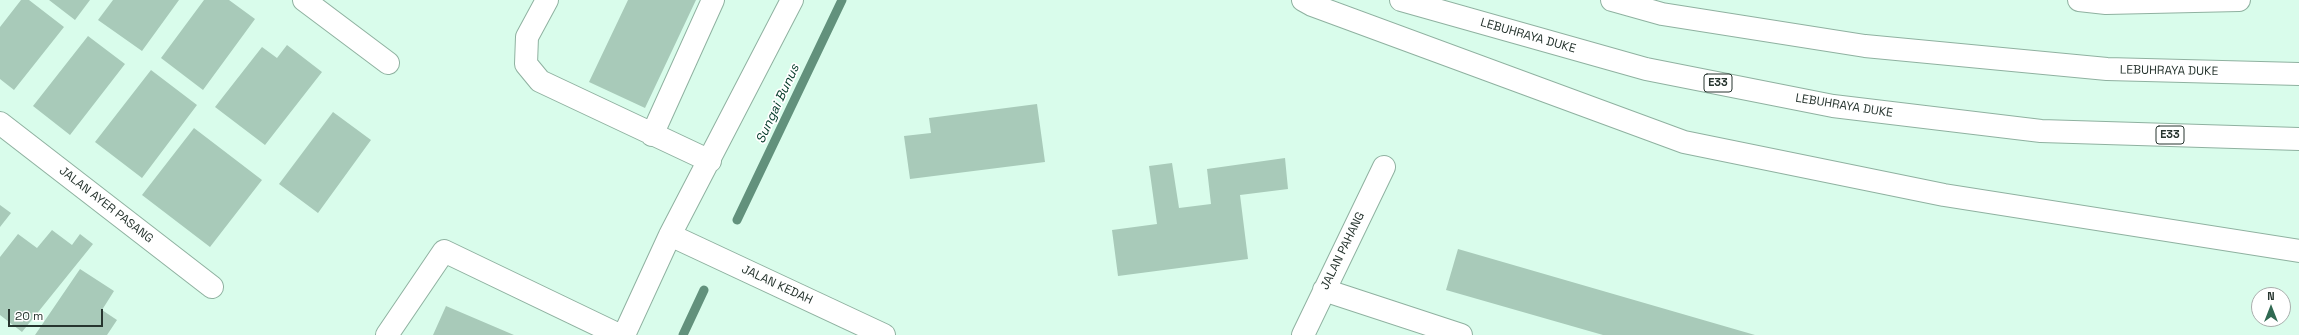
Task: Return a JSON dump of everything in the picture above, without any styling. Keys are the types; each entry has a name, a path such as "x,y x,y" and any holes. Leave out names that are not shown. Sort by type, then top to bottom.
{"main road":[{"path":"304,0 388,63"},
{"path":"547,0 527,37 526,64 540,81 710,161"},
{"path":"652,135 713,0"},
{"path":"624,335 670,235 710,161 792,0"},
{"path":"1303,0 1319,8 1684,142 1944,195 2299,250"},
{"name":"LEBUHRAYA DUKE","path":"1401,0 1654,71 1833,106 2041,131 2299,139"},
{"name":"LEBUHRAYA DUKE","path":"1612,0 1662,14 1865,46 2107,69 2299,74"},
{"path":"2079,0 2106,2 2239,0"},
{"name":"JALAN AYER PASANG","path":"0,123 212,287"},
{"name":"JALAN PAHANG","path":"1302,335 1384,167"},
{"name":"JALAN KEDAH","path":"670,235 884,335"},
{"path":"387,335 444,250 619,335"},
{"path":"1324,290 1461,335"}],"building":[{"path":"21,0 29,0 64,27 14,90 0,79 0,27"},
{"path":"49,0 90,0 75,20"},
{"path":"113,0 179,0 142,51 98,20"},
{"path":"204,0 229,0 255,19 203,90 161,58"},
{"path":"628,0 696,0 645,108 589,82"},
{"path":"88,36 125,64 70,135 33,106"},
{"path":"287,45 322,72 265,145 215,107 262,47 277,58"},
{"path":"151,70 197,105 142,178 95,142"},
{"path":"1037,104 1045,162 910,179 904,136 931,133 929,118"},
{"path":"333,112 371,140 318,213 279,184"},
{"path":"194,128 262,180 210,247 142,195"},
{"path":"1285,158 1288,189 1240,195 1248,259 1118,276 1112,230 1157,224 1149,166 1172,163 1179,208 1211,204 1207,169"},
{"path":"0,205 11,213 0,227"},
{"path":"52,230 72,245 80,234 93,244 22,332 0,315 0,257 18,234 37,248"},
{"path":"1458,249 1755,335 1603,335 1446,290"},
{"path":"80,269 114,291 102,310 117,320 107,335 35,335"},
{"path":"446,306 514,335 433,335"}],"waterway":[{"name":"Sungai Bunus","path":"737,220 842,0"},
{"name":"Sungai Bunus","path":"683,335 704,290"}]}
